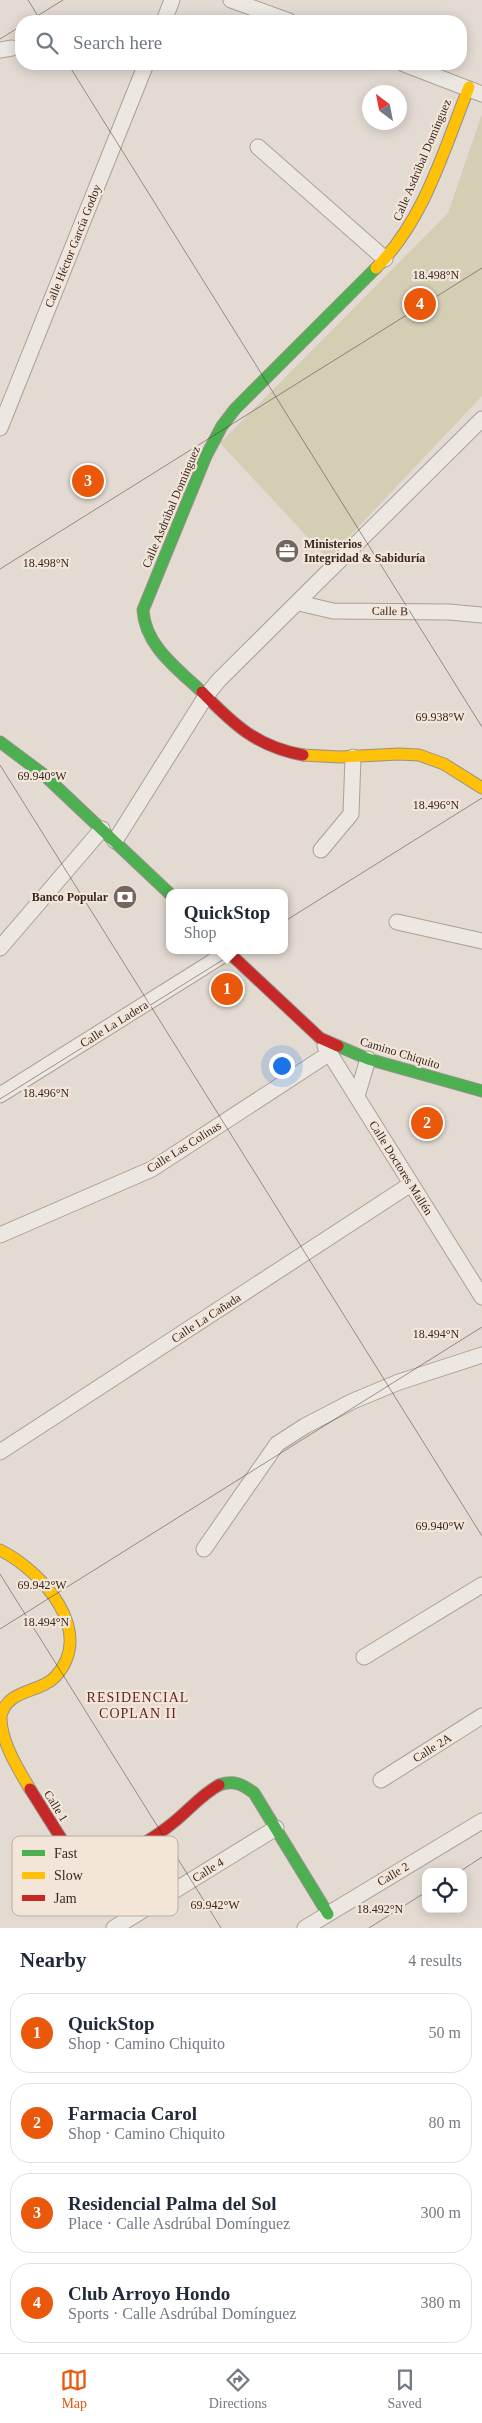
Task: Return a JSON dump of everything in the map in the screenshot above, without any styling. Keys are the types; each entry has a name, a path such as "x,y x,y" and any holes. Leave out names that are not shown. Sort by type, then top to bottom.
{"street":[{"path":"166,15 172,0"},
{"path":"231,0 272,15"},
{"name":"Calle Héctor García Godoy","path":"0,428 144,70"},
{"path":"420,70 475,91"},
{"name":"Calle Asdrúbal Domínguez","path":"475,91 417,214 404,236 384,259 235,409 222,426 202,464 143,610 143,621 146,632 157,648 242,729 263,744 300,755 328,758 419,755 440,761 482,788"},
{"path":"258,148 384,259"},
{"path":"115,841 206,696 482,419"},
{"name":"Calle B","path":"299,603 333,611 440,612 482,615"},
{"path":"0,742 43,774 166,890"},
{"path":"321,850 349,817 352,810 353,757"},
{"path":"0,948 102,829"},
{"path":"397,922 482,941"},
{"name":"Calle La Ladera","path":"0,1096 222,954"},
{"name":"Camino Chiquito","path":"230,954 320,1038 368,1059 482,1091"},
{"name":"Calle Doctores Mallén","path":"320,1038 482,1297"},
{"name":"Calle Las Colinas","path":"0,1235 152,1169 330,1053"},
{"path":"357,1096 368,1059"},
{"name":"Calle La Cañada","path":"0,1452 411,1184"},
{"path":"204,1549 277,1444 305,1426 353,1401 399,1382 482,1355"},
{"name":"Calle 1","path":"0,1550 8,1554 48,1588 61,1605 69,1623 71,1646 67,1662 52,1680 12,1698 1,1715 3,1736 40,1808 60,1836"},
{"path":"364,1657 482,1585"},
{"name":"Calle 2A","path":"381,1780 482,1716"},
{"name":"Calle 1","path":"152,1836 173,1824 204,1794 226,1783 239,1783 254,1793 328,1914"},
{"name":"Calle 2","path":"305,1928 482,1821"},
{"name":"Calle 4","path":"178,1888 276,1828"},
{"name":"Calle 4","path":"114,1928 133,1916"}],"shaded area":[{"path":"482,114 482,396 328,559 220,443 448,213"}],"traffic: fast":[{"path":"202,692 156,646 145,623 143,610 206,456 222,426 235,409 376,268"},
{"path":"0,742 43,774 166,890"},
{"path":"338,1046 368,1059 482,1091"},
{"path":"219,1785 238,1784 254,1793 328,1914"}],"traffic: slow":[{"path":"376,268 408,228 420,206 442,159 469,87"},
{"path":"303,755 340,757 399,754 419,755 444,764 482,788"},
{"path":"0,1550 32,1572 47,1588 59,1604 67,1623 70,1641 66,1659 55,1677 49,1682 25,1692 10,1701 4,1707 1,1716 3,1735 15,1763 30,1789"}],"traffic: jam":[{"path":"202,692 235,724 259,740 303,755"},
{"path":"230,954 320,1038 338,1046"},
{"path":"155,1836 219,1785"},
{"path":"30,1789 60,1836"}],"place":[{"name":"Club Arroyo Hondo","path":"420,304"},
{"name":"Residencial Palma del Sol","path":"88,481"},
{"name":"Ministerios Integridad & Sabiduría","path":"287,551"},
{"name":"Banco Popular","path":"125,897"},
{"name":"QuickStop","path":"227,989"},
{"name":"Farmacia Carol","path":"427,1123"}],"district":[{"name":"RESIDENCIAL COPLAN II","path":"138,1705"}]}
